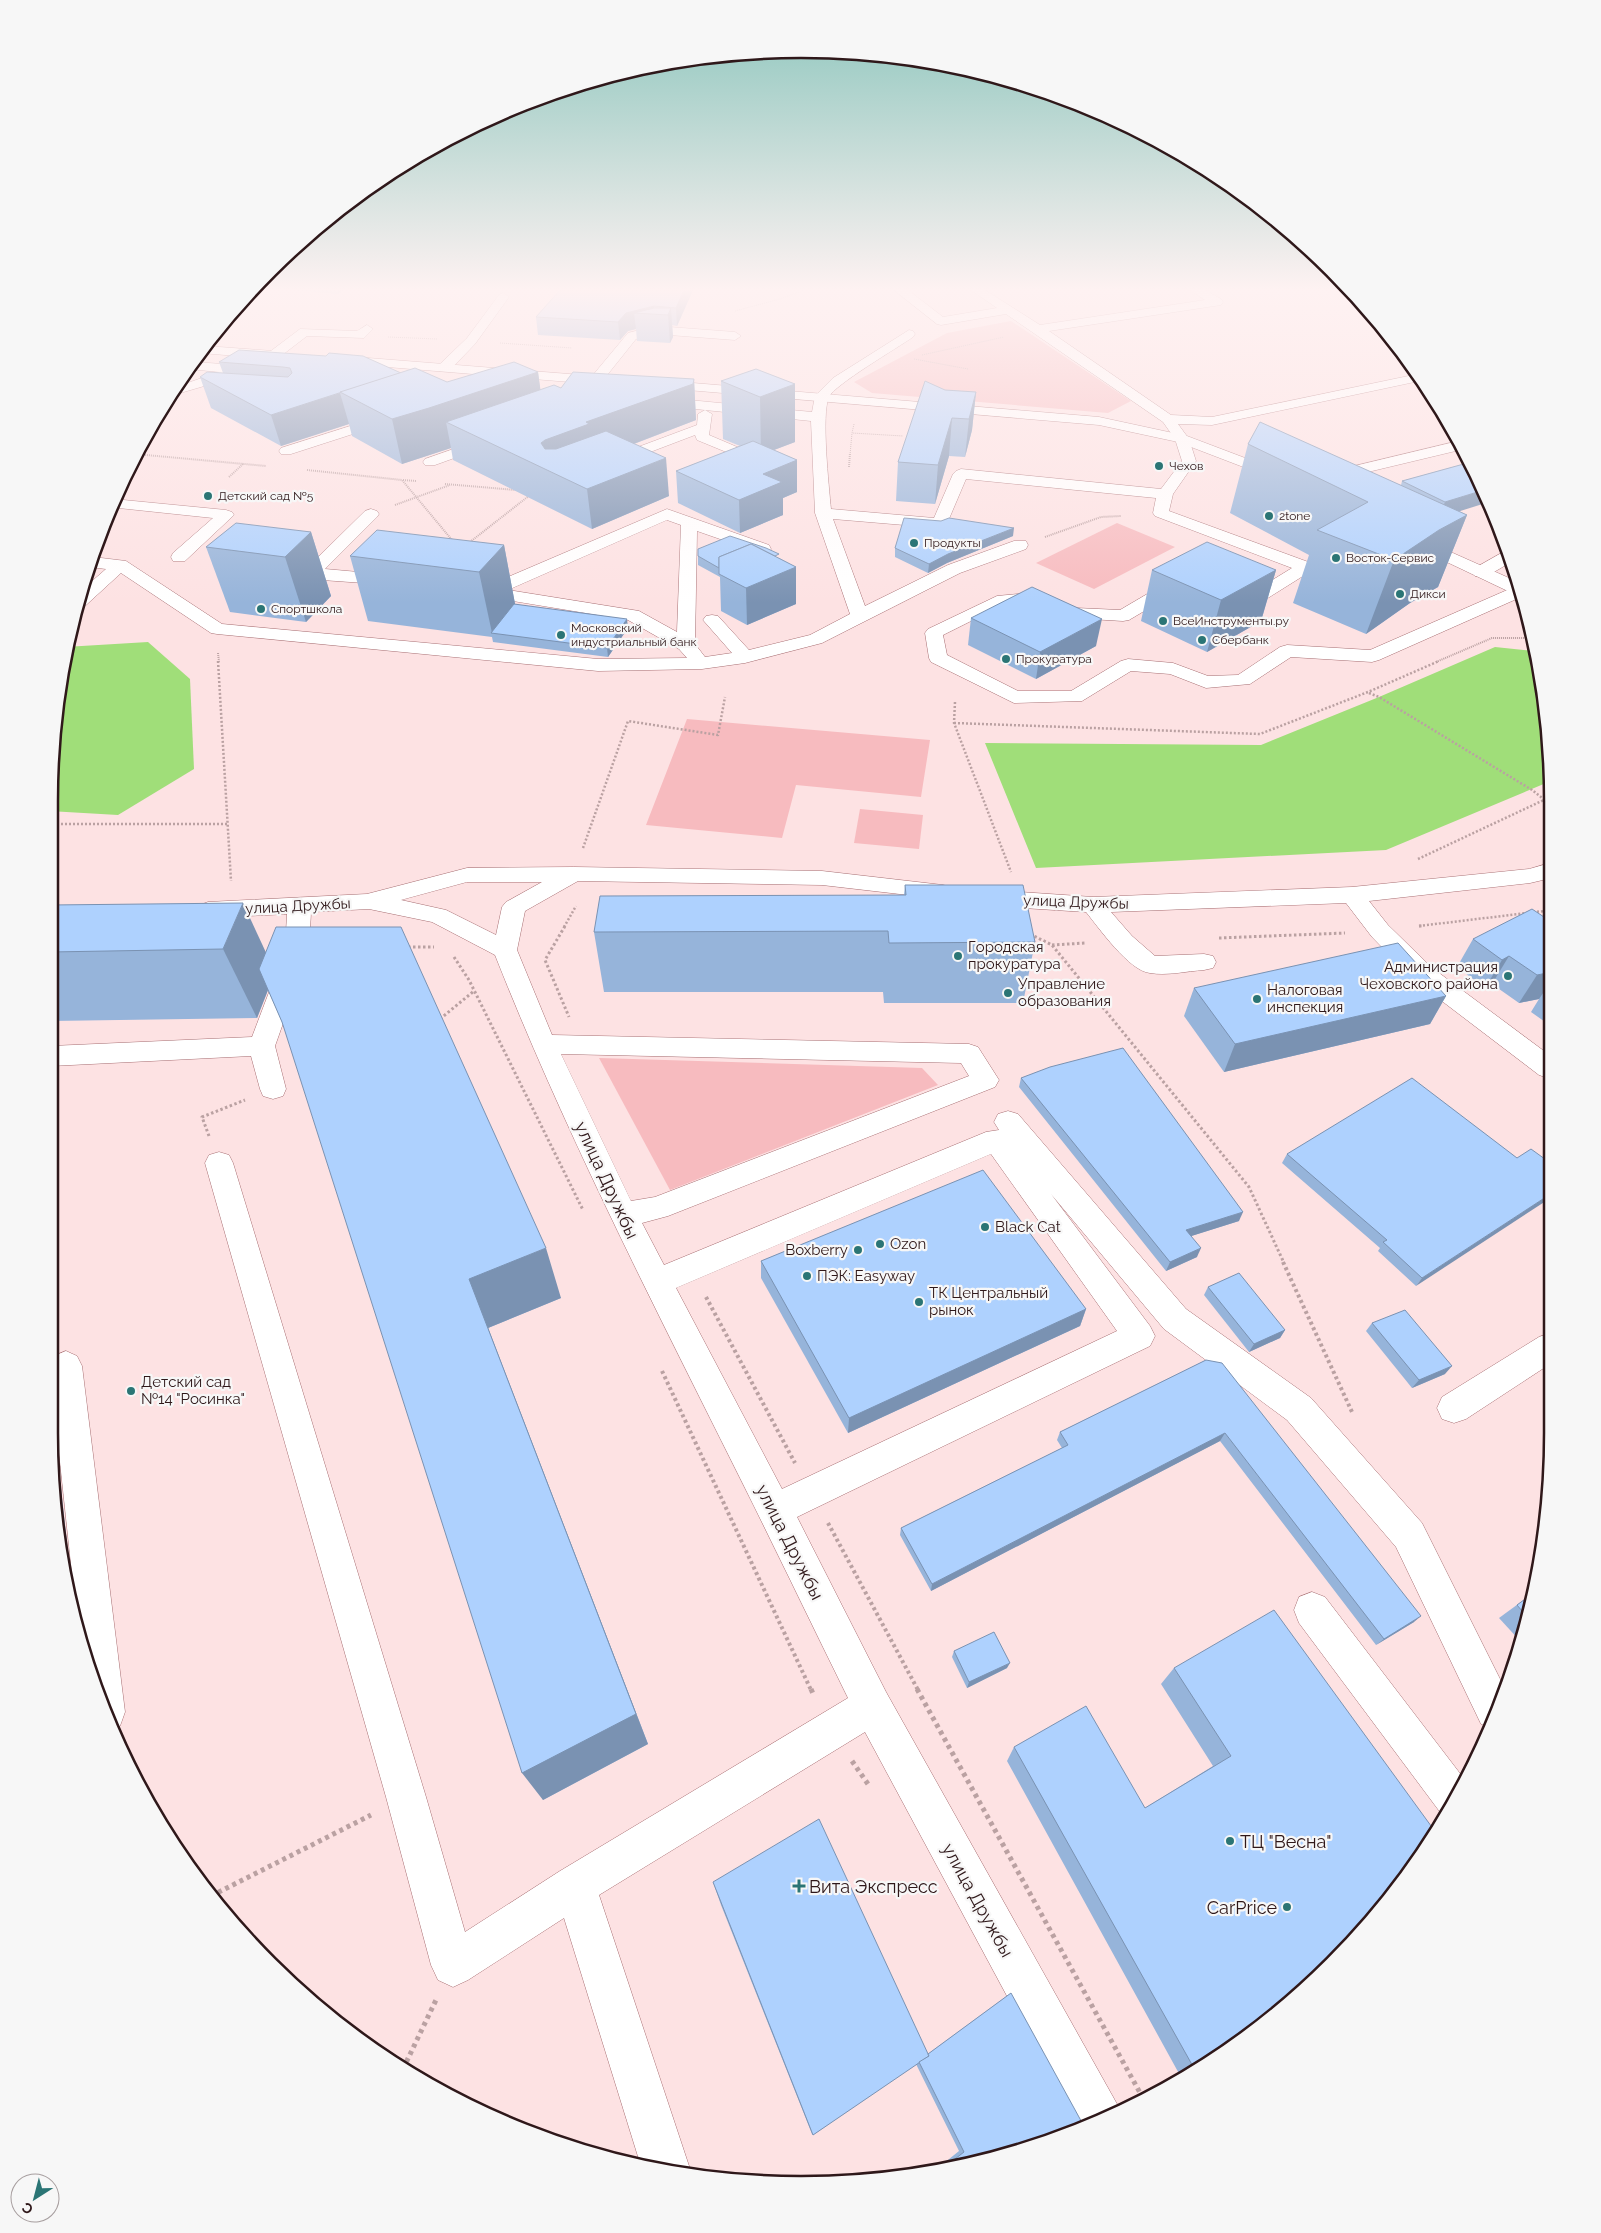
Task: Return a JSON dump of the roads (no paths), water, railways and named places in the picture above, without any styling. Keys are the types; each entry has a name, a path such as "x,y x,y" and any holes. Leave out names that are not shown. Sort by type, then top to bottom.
{"street":[{"path":"797,394 1098,420 1182,439 1289,480"},
{"path":"1133,394 1168,418 1182,439 1189,461 1165,494 1161,513 1305,567 1249,602 1223,592"},
{"path":"1168,418 1212,421 1339,394"},
{"path":"566,401 583,396 602,397"},
{"path":"822,396 818,417 823,513 860,616"},
{"path":"640,400 818,417"},
{"path":"706,405 702,437 774,468"},
{"path":"286,451 396,415"},
{"path":"602,465 703,427"},
{"path":"430,462 504,435"},
{"path":"1312,480 1454,447"},
{"path":"823,513 940,523 961,474 1165,494"},
{"path":"120,504 226,514 179,557"},
{"path":"311,573 371,514"},
{"path":"489,592 667,514 765,550"},
{"path":"686,645 689,523"},
{"path":"1404,535 1512,587"},
{"path":"97,562 120,564 217,629 598,665 702,663 745,657 816,639 954,569 1020,546"},
{"path":"1481,572 1503,559"},
{"path":"87,594 120,564"},
{"path":"273,573 311,573 411,582"},
{"path":"1197,581 1188,578 1123,616 1073,613 1039,597 997,601 934,633 938,658 1014,697 1075,696 1128,665 1173,669 1206,682 1243,680 1287,651 1372,656 1514,594"},
{"path":"460,588 634,615 686,645 702,663"},
{"path":"712,620 745,657"},
{"name":"улица Дружбы","path":"187,911 367,902 466,875 574,874 822,878 986,897 1093,906 1352,894 1530,876 1544,872"},
{"name":"улица Дружбы","path":"574,874 514,907 505,950 543,1044 623,1215 775,1510 872,1706 1096,2114"},
{"path":"1352,894 1380,931 1422,973 1544,1065"},
{"name":"улица Дружбы","path":"367,902 438,915 505,950"},
{"path":"273,1089 262,1046 297,950 299,906"},
{"path":"1093,906 1123,942 1150,965 1204,962"},
{"path":"543,1044 969,1054 986,1080 658,1208 623,1215"},
{"path":"58,1056 262,1046"},
{"path":"1008,1122 1175,1319 1299,1409 1409,1535 1492,1704"},
{"path":"657,1282 996,1140 1139,1336"},
{"path":"219,1163 406,1797 453,1965 575,1886 872,1706"},
{"path":"775,1510 1175,1319"},
{"path":"1454,1408 1544,1351"},
{"path":"58,1369 66,1366 103,1688"},
{"path":"1312,1610 1450,1793"},
{"path":"575,1886 664,2162"}],"place":[{"name":"Чехов","path":"1159,466"},
{"name":"Детский сад №5","path":"208,496"},
{"name":"2tone","path":"1269,516"},
{"name":"Продукты","path":"914,543"},
{"name":"Восток-Сервис","path":"1336,558"},
{"name":"Дикси","path":"1400,594"},
{"name":"Спортшкола","path":"261,609"},
{"name":"ВсеИнструменты.ру","path":"1163,621"},
{"name":"Московский индустриальный банк","path":"561,635"},
{"name":"Сбербанк","path":"1202,640"},
{"name":"Прокуратура","path":"1006,659"},
{"name":"Городская прокуратура","path":"958,956"},
{"name":"Администрация Чеховского района","path":"1508,976"},
{"name":"Управление образования","path":"1008,993"},
{"name":"Налоговая инспекция","path":"1257,999"},
{"name":"Black Cat","path":"985,1227"},
{"name":"Ozon","path":"880,1244"},
{"name":"Boxberry","path":"858,1250"},
{"name":"ПЭК: Easyway","path":"807,1276"},
{"name":"ТК Центральный рынок","path":"919,1302"},
{"name":"Детский сад №14 \"Росинка\"","path":"131,1391"},
{"name":"ТЦ \"Весна\"","path":"1230,1841"},
{"name":"Вита Экспресс","path":"799,1886"},
{"name":"CarPrice","path":"1287,1907"}]}
